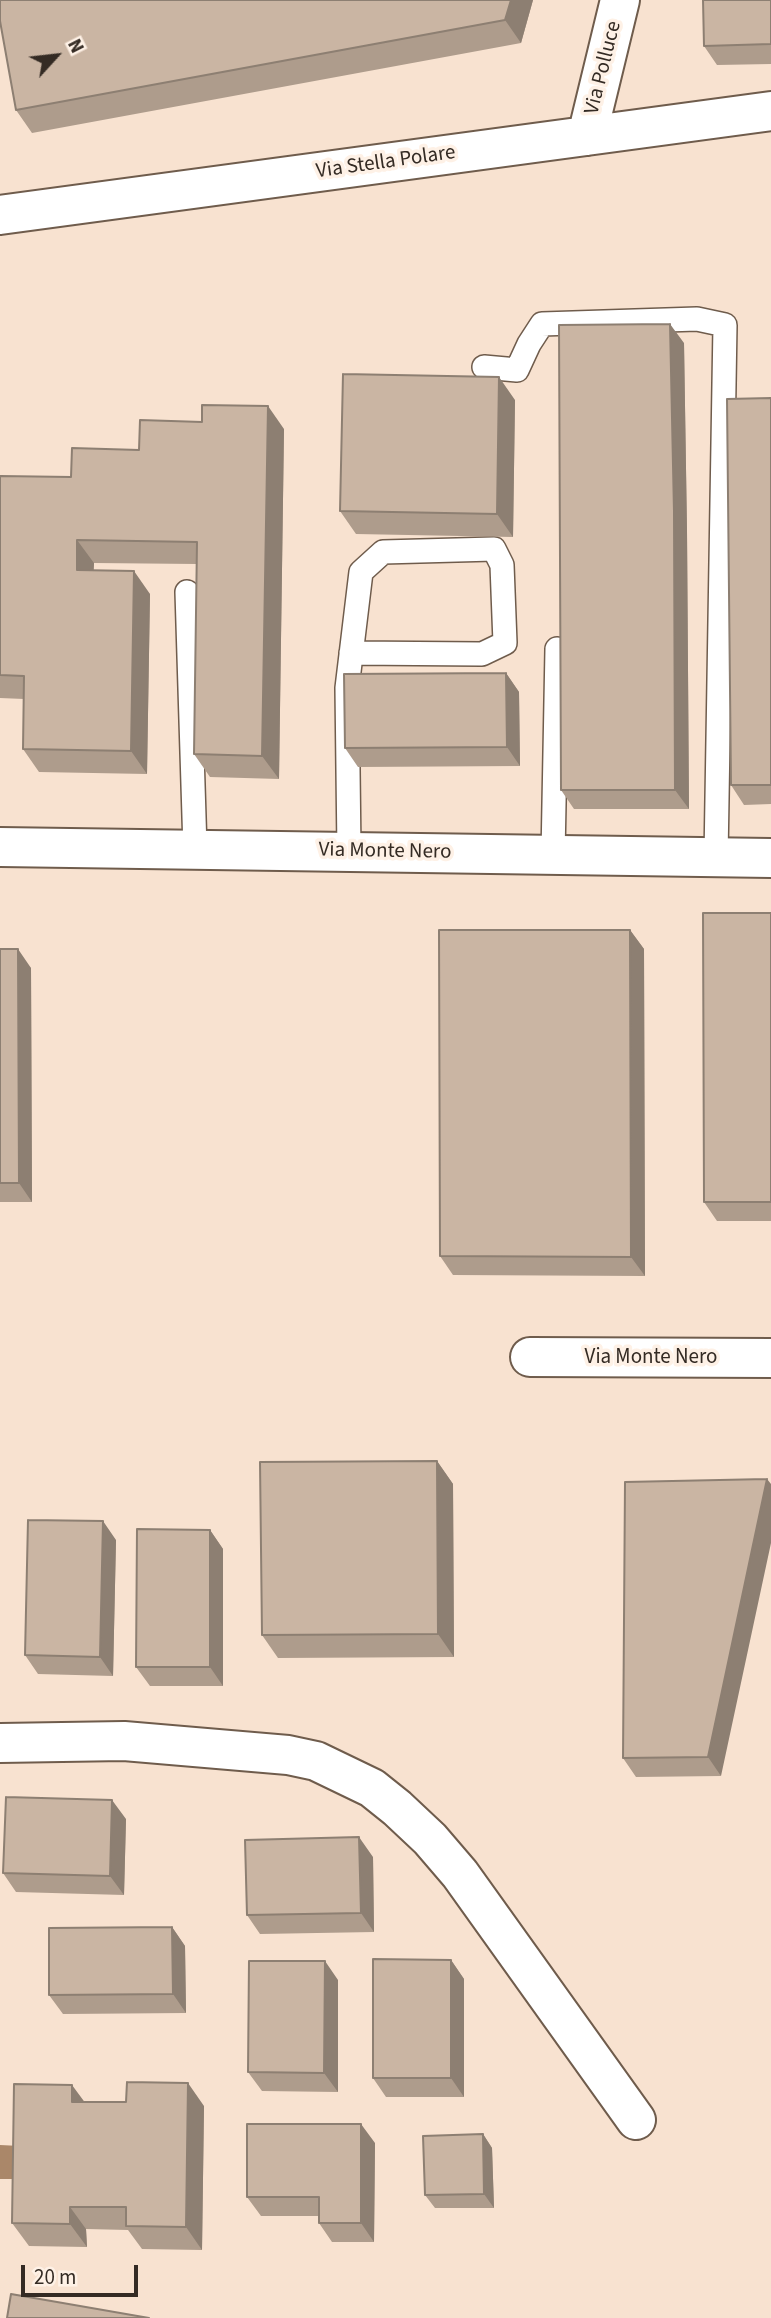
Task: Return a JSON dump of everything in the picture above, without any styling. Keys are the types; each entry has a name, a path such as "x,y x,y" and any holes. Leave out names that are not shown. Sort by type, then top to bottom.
{"street":[{"name":"Via Polluce","path":"587,136 620,0"},
{"name":"Via Stella Polare","path":"0,215 771,111"},
{"name":"Via Monte Nero","path":"0,846 771,858"},
{"name":"Via Monte Nero","path":"530,1357 771,1358"},
{"path":"0,1743 124,1741 288,1755 316,1761 372,1788 430,1839 460,1874 636,2120"}],"lane":[{"path":"484,367 517,370 542,324 697,319 725,325 716,857"},
{"path":"349,852 347,688 351,653 361,572 383,552 494,549 502,565 505,643 482,654 351,653"},
{"path":"187,592 195,849"},
{"path":"553,855 557,649"}],"shaded area":[{"path":"0,2145 20,2146 19,2179 0,2179"}],"building":[{"path":"0,0 511,0 505,20 16,110 0,21"},
{"path":"703,0 771,0 771,44 704,46"},
{"path":"670,324 675,790 561,790 559,325"},
{"path":"343,374 499,377 497,514 340,511"},
{"path":"771,398 771,785 731,785 727,399"},
{"path":"202,405 268,406 262,756 194,754 197,542 77,540 77,570 134,571 131,751 23,749 24,676 0,675 0,476 71,477 72,448 139,450 140,420 202,422"},
{"path":"506,673 507,747 345,748 344,674"},
{"path":"703,913 771,913 771,1202 704,1202"},
{"path":"439,930 630,930 631,1257 440,1256"},
{"path":"0,949 18,949 19,1183 0,1183"},
{"path":"437,1461 438,1634 262,1635 260,1462"},
{"path":"767,1479 708,1757 623,1758 625,1482"},
{"path":"28,1520 103,1521 100,1657 25,1655"},
{"path":"137,1529 210,1530 210,1667 136,1667"},
{"path":"6,1797 112,1800 110,1876 3,1873"},
{"path":"359,1837 361,1913 247,1915 245,1840"},
{"path":"172,1927 173,1994 49,1995 49,1928"},
{"path":"373,1959 451,1960 451,2078 373,2078"},
{"path":"249,1961 325,1961 324,2073 248,2072"},
{"path":"127,2082 188,2083 186,2227 126,2226 126,2207 70,2207 70,2224 12,2223 14,2084 72,2085 72,2102 126,2102"},
{"path":"247,2124 361,2124 361,2223 319,2223 319,2197 247,2197"},
{"path":"483,2134 484,2194 425,2195 423,2136"},
{"path":"11,2294 149,2318 7,2318"}]}
